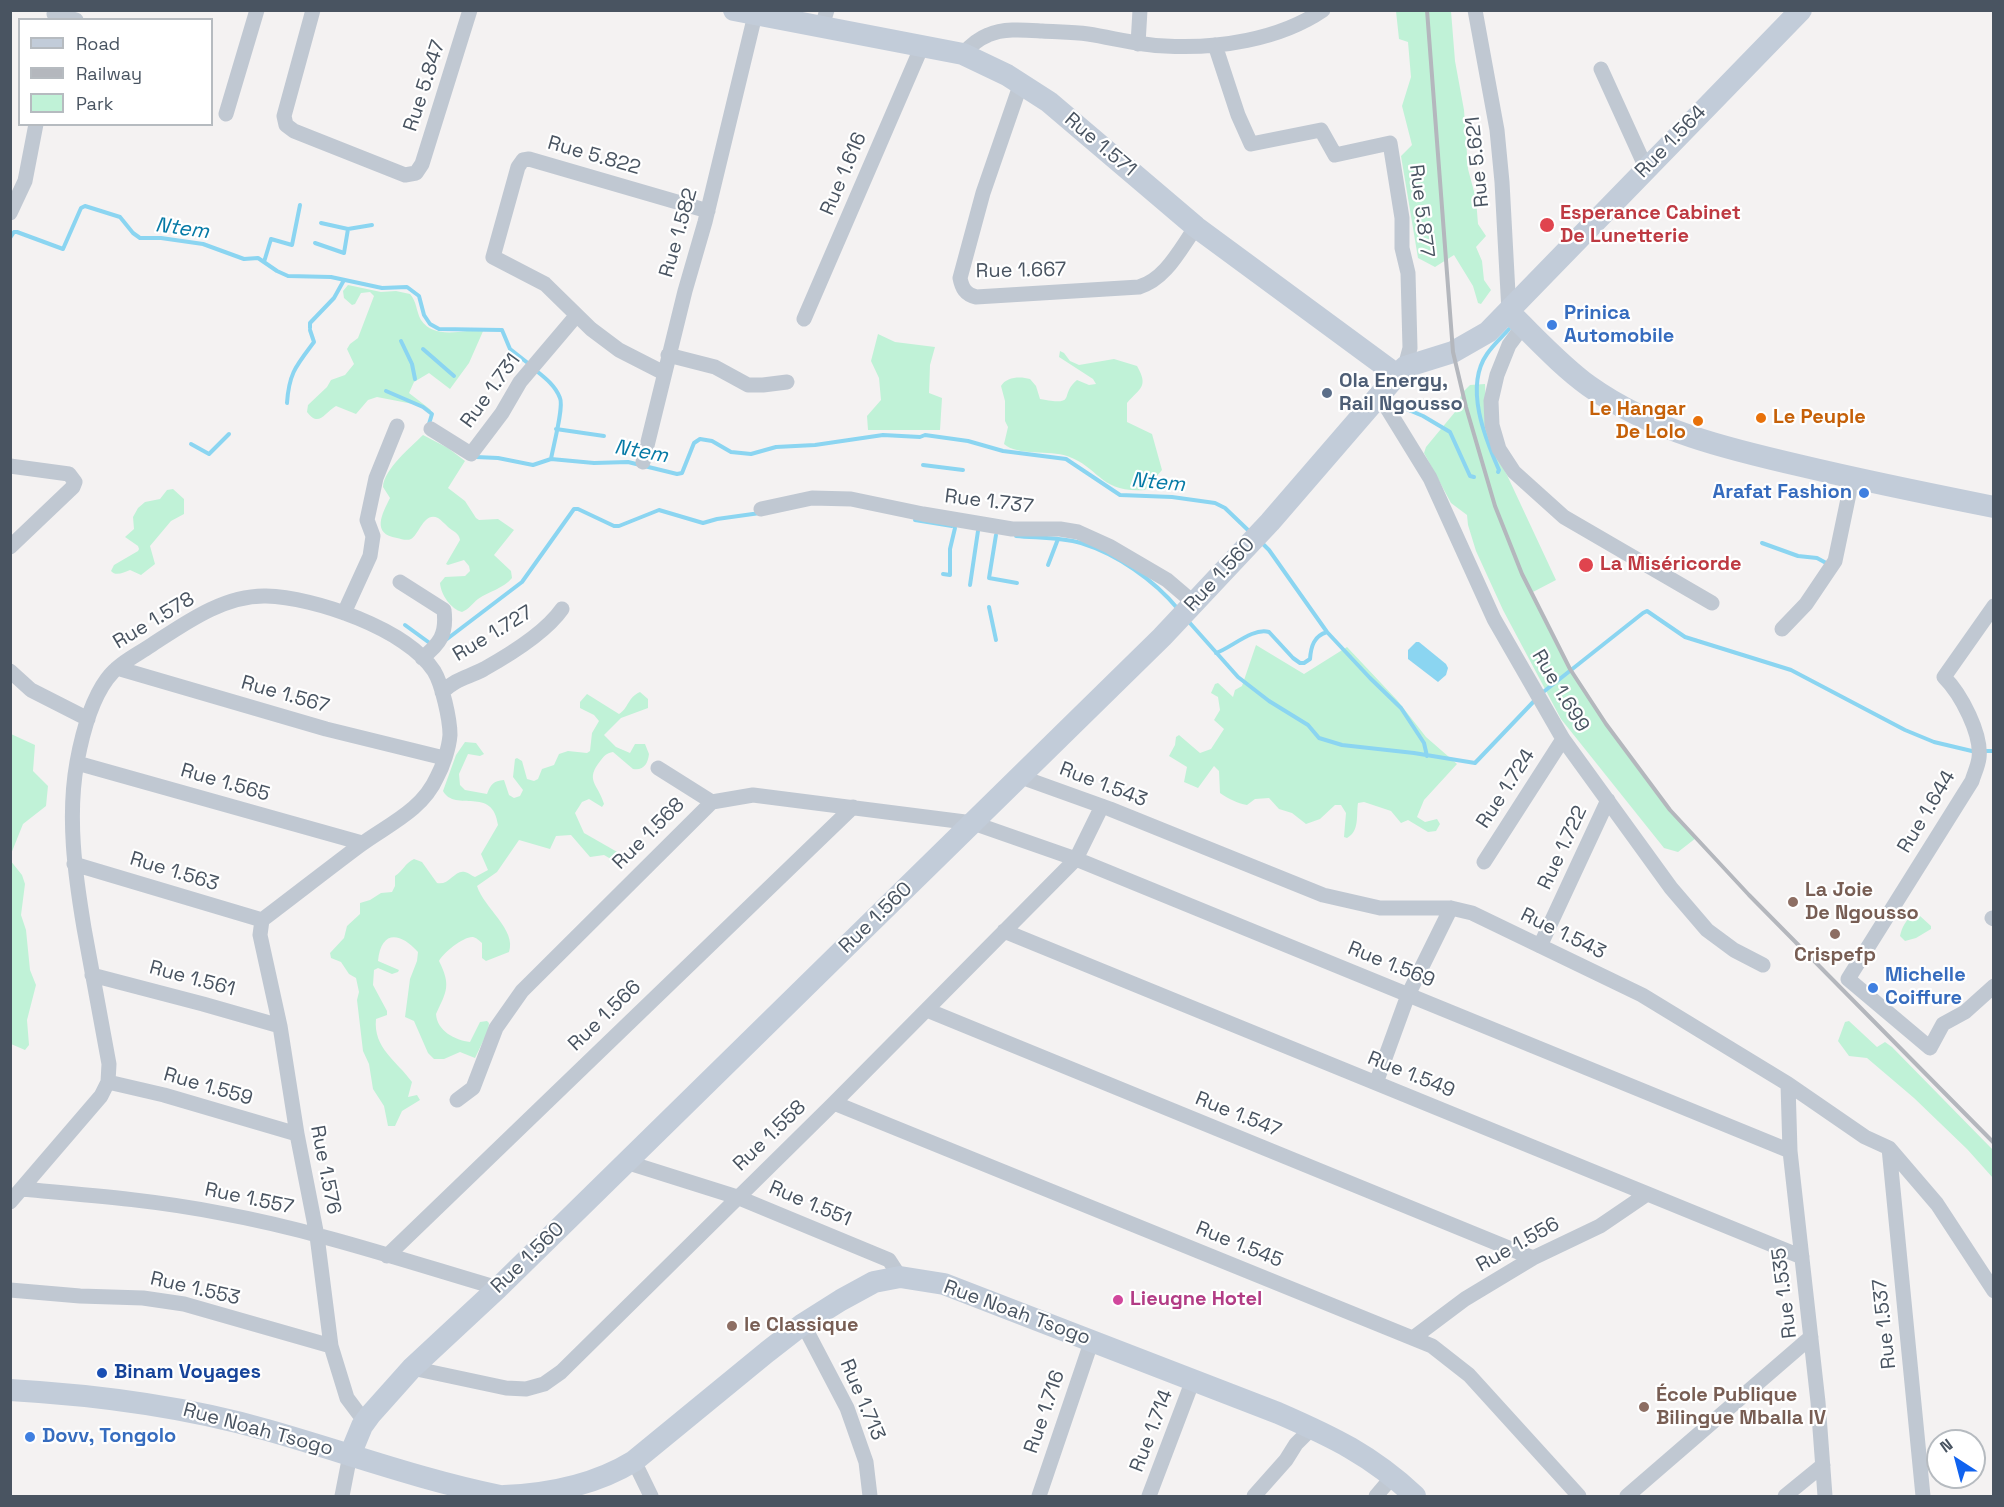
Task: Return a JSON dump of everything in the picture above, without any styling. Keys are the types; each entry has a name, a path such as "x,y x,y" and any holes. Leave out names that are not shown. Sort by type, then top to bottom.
{"main road":[{"name":"Rue 1.564","path":"1401,371 1453,352 1516,319 1646,168 1801,10"},
{"name":"Rue 1.571","path":"745,13 825,18 922,46 963,54 1021,83 1049,102 1196,226 1401,371"},
{"path":"1516,319 1568,369 1590,386 1612,401 1670,429 1703,441 1850,477 1994,507"},
{"name":"Rue 1.560","path":"350,1455 365,1422 412,1368 498,1288 1021,777 1194,603 1270,522 1401,371"},
{"name":"Rue Noah Tsogo","path":"10,1390 109,1398 168,1407 265,1429 458,1488 502,1497 573,1492 615,1473 634,1461 803,1324 874,1282 900,1277 944,1284 1312,1428 1365,1455 1393,1476 1415,1497"}],"street":[{"path":"226,114 257,10"},
{"name":"Rue 5.847","path":"313,10 284,116 286,125 294,131 405,175 416,173 422,164 470,10"},
{"path":"1138,44 1140,10"},
{"path":"963,54 974,43 989,34 1016,29 1086,34 1138,44 1191,47 1215,45 1255,38 1295,18 1323,10"},
{"name":"Rue 5.621","path":"1475,10 1497,130 1516,319"},
{"name":"Rue 1.582","path":"643,462 668,354 708,211 745,13"},
{"name":"Rue 5.877","path":"1215,45 1238,115 1251,144 1321,130 1335,155 1390,143 1402,218 1402,248 1408,273 1410,348 1401,371"},
{"name":"Rue 1.616","path":"804,320 922,46"},
{"path":"1601,69 1646,168"},
{"name":"Rue 1.667","path":"1021,83 983,193 960,278 962,287 969,295 976,297 1145,286 1164,272 1196,226"},
{"path":"10,213 26,181 36,126"},
{"name":"Rue 5.822","path":"664,373 619,350 576,316 545,284 493,257 518,167 523,160 530,159 708,211"},
{"name":"Rue 1.731","path":"430,429 471,454 502,413 520,382 576,316"},
{"path":"1516,319 1497,375 1491,401 1492,425 1499,449 1514,472 1564,517 1712,603"},
{"path":"668,354 715,366 748,385 787,382"},
{"name":"Rue 1.699","path":"1379,395 1430,478 1494,619 1563,739 1671,888 1707,930 1734,950 1763,965"},
{"path":"344,613 370,556 373,536 367,520 374,486 387,447 397,426"},
{"path":"10,466 69,474 75,482 73,487 10,548"},
{"path":"1782,629 1806,604 1835,561 1849,494 1850,477"},
{"name":"Rue 1.737","path":"761,509 812,498 851,499 1012,529 1060,529 1078,532 1158,574 1194,603"},
{"path":"400,582 444,610 443,635 432,650 422,658"},
{"name":"Rue 1.578","path":"108,1082 109,1064 74,864 74,796 77,763 88,719 96,698 117,668 206,612 237,600 265,596 331,608 390,634 411,646 432,668 441,684 450,735 437,779 410,812 362,843 262,920"},
{"path":"1983,756 1961,698 1944,677 1994,606"},
{"name":"Rue 1.727","path":"442,692 453,682 483,670 538,633 552,623 562,609"},
{"name":"Rue 1.567","path":"117,668 326,729 444,758"},
{"path":"10,671 31,690 88,719"},
{"name":"Rue 1.724","path":"1484,862 1563,739"},
{"name":"Rue 1.644","path":"1983,756 1972,781 1848,979 1930,1048 1943,1024 1965,1012 1994,986"},
{"name":"Rue 1.565","path":"77,763 362,843"},
{"path":"658,768 712,802"},
{"name":"Rue 1.543","path":"1021,777 1102,806 1323,894 1380,908 1451,908 1472,913 1642,995 1788,1084 1865,1137 1888,1148 1937,1204 1994,1291"},
{"name":"Rue 1.568","path":"457,1100 473,1088 496,1028 522,991 712,802 753,795 973,823"},
{"name":"Rue 1.722","path":"1540,946 1608,800"},
{"name":"Rue 1.558","path":"412,1368 506,1388 526,1389 544,1384 561,1372 834,1103 1076,859 1102,806"},
{"name":"Rue 1.566","path":"387,1256 853,807"},
{"name":"Rue 1.569","path":"973,823 1076,859 1790,1151"},
{"name":"Rue 1.563","path":"74,864 262,920"},
{"path":"1376,1083 1408,995 1451,908"},
{"name":"Rue 1.576","path":"262,920 260,935 280,1026 297,1134 317,1236 331,1346 347,1398 365,1422"},
{"name":"Rue 1.549","path":"1004,931 1802,1257"},
{"name":"Rue 1.561","path":"92,975 280,1026"},
{"name":"Rue 1.547","path":"927,1010 1533,1258"},
{"path":"10,1202 101,1096 108,1082"},
{"name":"Rue 1.559","path":"108,1082 164,1095 297,1134"},
{"name":"Rue 1.535","path":"1788,1084 1790,1151 1812,1337 1825,1497"},
{"name":"Rue 1.545","path":"834,1103 1432,1346 1469,1375 1579,1497"},
{"name":"Rue 1.537","path":"1888,1148 1923,1497"},
{"name":"Rue 1.551","path":"626,1162 737,1197 889,1260 900,1277"},
{"name":"Rue 1.557","path":"21,1189 144,1200 222,1213 317,1236 498,1288"},
{"name":"Rue 1.556","path":"1413,1338 1465,1299 1533,1258 1600,1226 1647,1194"},
{"name":"Rue 1.553","path":"10,1290 143,1298 174,1303 331,1346"},
{"name":"Rue 1.713","path":"803,1324 847,1408 866,1462 870,1497"},
{"path":"1627,1497 1812,1337"},
{"name":"Rue 1.716","path":"1038,1497 1092,1340"},
{"name":"Rue 1.714","path":"1149,1497 1193,1380"},
{"path":"1254,1497 1286,1460 1296,1444 1312,1428"},
{"path":"342,1497 350,1455"},
{"path":"634,1461 651,1497"},
{"path":"1785,1497 1823,1465"},
{"path":"1376,1497 1393,1476"}],"green space":[{"path":"1396,11 1451,11 1455,61 1464,110 1468,169 1476,199 1478,224 1486,236 1476,247 1482,261 1484,280 1491,290 1481,304 1478,303 1473,286 1454,255 1435,267 1418,258 1401,156 1412,145 1402,106 1411,77 1408,42 1399,39"},
{"path":"348,285 381,292 396,291 410,294 421,320 434,330 450,332 484,329 469,363 450,389 429,373 414,382 409,393 431,410 430,412 413,404 377,397 368,400 356,414 336,406 318,419 311,417 307,412 308,405 331,380 345,375 354,364 347,349 358,338 374,296 370,292 361,293 352,305 344,298 343,291"},
{"path":"878,334 895,342 935,347 930,365 929,393 942,398 940,430 868,430 867,416 881,400 879,378 871,361"},
{"path":"1060,351 1070,361 1079,365 1114,359 1137,366 1143,383 1127,403 1127,422 1152,434 1162,470 1145,490 1118,488 1067,456 1017,450 1004,444 1008,427 1005,421 1005,401 1001,386 1006,381 1018,378 1030,379 1036,386 1040,399 1052,401 1064,400 1077,380 1089,385 1096,384 1093,379 1059,357"},
{"path":"1485,384 1486,410 1493,445 1556,580 1531,593 1565,659 1604,722 1648,782 1696,838 1678,852 1664,848 1561,719 1503,610 1476,551 1467,515 1451,503 1424,453 1426,447 1455,412 1462,393 1470,385"},
{"path":"423,435 448,448 465,461 448,488 465,501 476,518 479,520 498,519 514,530 494,555 511,571 512,578 462,612 447,601 440,583 445,577 465,576 470,571 464,560 446,564 460,540 457,534 439,519 433,517 425,521 414,537 409,540 389,536 381,528 384,510 390,498 383,487 388,473"},
{"path":"173,489 184,499 184,514 171,521 150,546 155,564 141,575 130,570 120,574 113,573 111,571 114,565 139,549 125,537 134,529 133,517 138,508 145,502 160,499 167,490"},
{"path":"1256,645 1304,674 1347,647 1397,700 1426,737 1457,764 1424,800 1417,817 1425,822 1437,819 1440,824 1436,831 1428,832 1408,820 1401,823 1391,811 1364,802 1358,803 1356,827 1347,838 1344,837 1346,813 1341,805 1335,805 1320,819 1306,824 1292,813 1279,809 1269,798 1255,799 1247,805 1223,795 1220,793 1219,771 1214,766 1198,788 1184,782 1187,767 1169,756 1175,745 1176,737 1179,735 1200,753 1211,749 1224,729 1214,720 1220,710 1218,697 1211,693 1215,684 1218,683 1233,697 1235,690 1242,686"},
{"path":"640,692 648,699 648,708 621,718 604,735 616,747 630,753 635,744 645,744 649,754 646,763 643,768 633,769 613,752 606,754 593,773 594,782 604,804 602,807 589,799 582,802 575,813 584,833 626,857 625,862 618,863 604,855 590,857 571,835 556,836 550,849 519,840 497,872 477,886 504,927 510,944 509,952 486,961 482,958 482,943 474,937 469,937 454,946 439,961 445,976 446,988 436,1014 443,1030 453,1037 470,1042 480,1022 489,1023 488,1031 475,1058 460,1052 444,1059 434,1059 428,1053 414,1021 405,1017 410,979 418,952 398,938 387,939 383,944 378,961 399,970 392,974 378,968 374,970 373,985 387,1011 387,1015 376,1019 378,1038 387,1054 412,1082 408,1097 417,1095 420,1100 402,1111 395,1126 388,1126 384,1106 373,1089 369,1064 363,1051 356,978 349,974 341,962 331,958 330,953 344,938 347,926 360,914 360,903 381,893 392,892 395,886 395,876 414,859 422,862 437,883 445,882 461,872 475,877 488,870 481,854 498,825 495,813 482,802 456,800 443,791 456,755 465,742 476,743 484,754 480,756 468,754 459,774 460,785 465,790 487,794 493,784 504,780 509,795 514,798 520,796 523,790 513,777 515,759 522,761 527,779 534,781 538,779 542,769 554,765 559,754 568,751 587,753 590,751 592,733 599,721 594,715 580,708 580,702 587,694 619,714"},
{"path":"11,734 35,745 33,771 48,786 46,806 23,824 11,854"},
{"path":"10,860 22,875 25,884 21,915 26,930 30,970 36,985 27,1020 29,1045 25,1050 11,1044"},
{"path":"1914,915 1920,916 1931,926 1931,929 1916,938 1905,941 1900,936 1902,929"},
{"path":"1849,1021 1877,1047 1885,1042 1892,1047 1993,1150 1993,1178 1967,1149 1914,1098 1867,1058 1849,1056 1838,1041 1845,1022"}],"water":[{"path":"1416,642 1446,664 1448,668 1446,675 1438,682 1408,659 1408,650"}],"waterway":[{"path":"264,262 271,239 292,245 300,205"},
{"name":"Ntem","path":"10,238 14,232 17,232 63,249 81,208 85,206 120,217 140,238 161,238 203,244 244,259 258,258 288,276 331,277 382,288 407,287 419,296 424,315 430,324 439,329 502,330 510,349 529,364"},
{"path":"321,223 348,229 372,225"},
{"path":"315,243 344,253 348,229"},
{"path":"310,328 310,323 334,298 344,280"},
{"path":"1498,472 1479,412 1477,382 1480,367 1487,354 1509,329"},
{"path":"287,403 294,370 314,342 310,330"},
{"path":"401,341 412,364 415,379"},
{"path":"423,349 454,376"},
{"name":"Ntem","path":"534,369 552,385 561,403 551,459 594,463 628,462 677,474 682,473 694,443 700,439 712,441 731,452 751,454 776,447 815,445 883,435 920,437 925,435 968,441 1003,451 1066,459 1120,495 1172,497 1215,503 1225,508 1250,532"},
{"path":"386,391 423,407 432,414 428,427"},
{"path":"1392,403 1423,416 1450,432 1470,476 1474,477"},
{"path":"556,429 604,436"},
{"path":"191,444 209,454 229,434"},
{"path":"476,457 498,458 533,465 551,459"},
{"path":"923,465 963,470"},
{"path":"447,639 522,582 574,509 614,526 659,510 703,523 760,513"},
{"path":"915,520 952,526"},
{"path":"943,574 950,575 950,549 955,528"},
{"path":"970,585 978,531"},
{"path":"996,535 989,578 1017,583"},
{"path":"1016,536 1065,540 1095,548 1134,569 1158,588 1178,609"},
{"path":"1048,565 1058,539"},
{"name":"Ntem","path":"1262,543 1327,632 1401,708 1424,743 1427,756"},
{"path":"1762,543 1798,556 1817,558 1828,564"},
{"path":"989,607 996,640"},
{"path":"1542,693 1647,611 1685,637 1791,670 1905,730 1934,742 1976,752"},
{"path":"1189,622 1238,677 1269,701 1308,725 1319,738 1342,745 1475,763 1537,698"},
{"path":"405,625 431,644"},
{"path":"1216,653 1249,635 1263,631 1269,632 1293,658 1304,663 1310,659 1312,646 1316,639 1327,632"},
{"path":"1984,751 1994,751"}],"railway":[{"path":"1427,10 1453,352 1466,407 1495,506 1522,574 1570,669 1606,724 1670,810 1749,895 1994,1143"}],"place":[{"name":"Esperance Cabinet De Lunetterie","path":"1547,225"},
{"name":"Prinica Automobile","path":"1552,325"},
{"name":"Ola Energy, Rail Ngousso","path":"1327,393"},
{"name":"Le Peuple","path":"1761,418"},
{"name":"Le Hangar De Lolo","path":"1698,421"},
{"name":"Arafat Fashion","path":"1864,493"},
{"name":"La Miséricorde","path":"1586,565"},
{"name":"La Joie De Ngousso","path":"1793,902"},
{"name":"Crispefp","path":"1835,934"},
{"name":"Michelle Coiffure","path":"1873,988"},
{"name":"Lieugne Hotel","path":"1118,1300"},
{"name":"le Classique","path":"732,1326"},
{"name":"Binam Voyages","path":"102,1373"},
{"name":"École Publique Bilingue Mballa IV","path":"1644,1407"},
{"name":"Dovv, Tongolo","path":"30,1437"}]}
